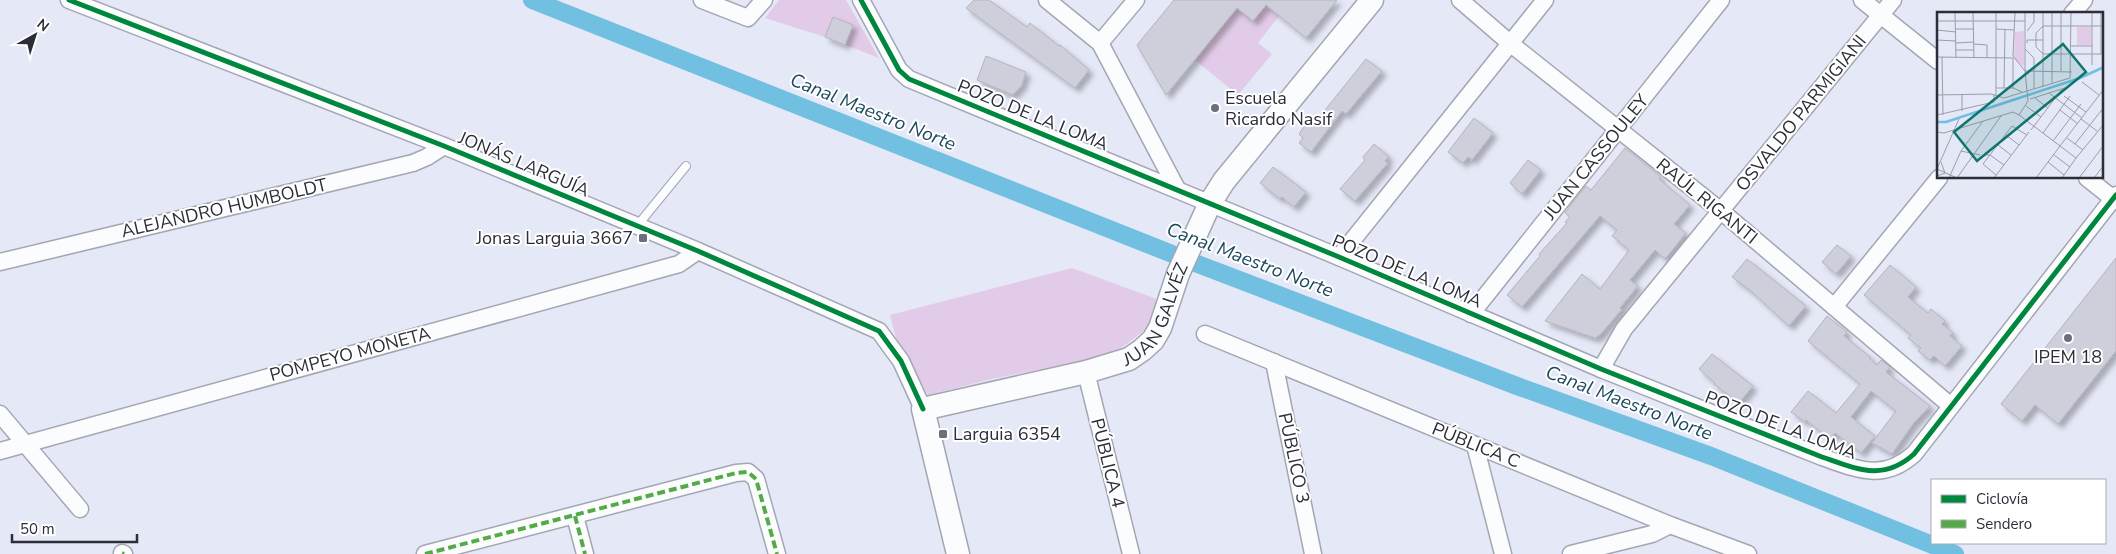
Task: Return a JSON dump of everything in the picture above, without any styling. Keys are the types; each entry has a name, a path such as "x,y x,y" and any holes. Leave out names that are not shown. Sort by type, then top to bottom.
{"main road":[{"name":"JUAN GALVÉZ","path":"923,410 1086,372 1129,359 1153,340 1160,328 1178,274 1196,233 1210,203 1224,181 1372,0"},
{"name":"JONÁS LARGUÍA","path":"923,410 958,554"}],"street":[{"name":"JONÁS LARGUÍA","path":"69,0 444,146 698,251 879,332 901,361 923,410"},
{"path":"702,0 748,18 764,0"},
{"name":"POZO DE LA LOMA","path":"861,0 899,70 910,79 1339,256 1601,369 1822,457 1859,469 1876,472 1897,467 1914,454 1951,406"},
{"path":"1047,0 1100,43 1177,189"},
{"path":"1100,43 1136,0"},
{"name":"RAÚL RIGANTI","path":"1460,0 1511,44 1721,211 1951,406"},
{"path":"1339,256 1546,0"},
{"name":"JUAN CASSOULEY","path":"1471,314 1721,0"},
{"path":"1862,0 1937,59"},
{"name":"OSVALDO PARMIGIANI","path":"1601,369 1624,329 1892,0"},
{"path":"2074,12 2084,0"},
{"name":"ALEJANDRO HUMBOLDT","path":"0,262 413,163 444,146"},
{"path":"1834,307 1938,179"},
{"path":"1951,406 2115,198 2088,179"},
{"name":"POMPEYO MONETA","path":"0,451 679,264 698,251"},
{"name":"PÚBLICA C","path":"1205,334 1670,525 1748,554"},
{"name":"PÚBLICO 3","path":"1274,362 1313,554"},
{"name":"PÚBLICA 4","path":"1086,372 1131,554"},
{"path":"0,414 80,510"},
{"path":"1475,445 1503,554"},
{"path":"425,554 736,473 748,472 756,479 777,554"},
{"path":"575,516 584,554"},
{"path":"1571,554 1652,534 1670,525"}],"lane":[{"path":"636,226 686,166"}],"shaded area":[{"path":"779,0 846,0 879,58 825,37 765,18"},
{"path":"1266,5 1279,16 1258,43 1272,54 1238,95 1195,60 1237,8"},
{"path":"1072,268 1162,301 1145,330 1112,355 992,379 928,395 896,338 890,315"}],"building":[{"path":"974,0 989,0 1027,27 1030,23 1089,70 1075,88 966,8"},
{"path":"1174,0 1337,0 1306,38 1266,5 1253,21 1237,8 1166,95 1137,45"},
{"path":"833,17 853,25 845,45 825,37"},
{"path":"986,56 1026,72 1022,85 1013,95 977,80"},
{"path":"1366,59 1382,71 1346,114 1342,111 1311,152 1299,143 1303,138 1299,134 1308,121 1313,125"},
{"path":"1474,118 1493,133 1472,160 1468,157 1463,163 1448,152"},
{"path":"1374,144 1389,157 1385,161 1388,163 1355,201 1340,189 1365,160 1363,157"},
{"path":"1625,148 1661,177 1659,179 1690,205 1674,224 1686,233 1665,259 1655,250 1630,280 1638,286 1620,308 1622,309 1601,334 1595,338 1545,321 1582,274 1600,289 1629,250 1612,236 1617,230 1600,216 1522,307 1507,295 1540,256 1539,254 1567,223 1565,222 1570,217 1565,213 1580,193 1586,186 1591,190"},
{"path":"1528,160 1541,170 1522,194 1510,183"},
{"path":"1273,167 1306,192 1294,207 1282,197 1280,199 1260,183"},
{"path":"1837,245 1851,256 1836,274 1822,262"},
{"path":"2116,258 2116,351 2058,424 2035,405 2022,421 2001,404"},
{"path":"1747,259 1806,306 1789,326 1751,291 1732,277"},
{"path":"1890,265 1916,287 1908,297 1928,313 1931,309 1945,321 1942,324 1953,333 1950,336 1962,346 1945,366 1934,356 1930,360 1918,351 1921,348 1908,338 1911,335 1864,295"},
{"path":"1827,316 1847,332 1844,336 1877,365 1881,360 1890,367 1886,372 1930,406 1913,424 1892,454 1872,443 1896,411 1871,391 1851,417 1875,436 1861,453 1835,433 1830,439 1806,420 1805,422 1791,412 1808,391 1836,413 1860,384 1808,341"},
{"path":"1712,354 1753,386 1739,403 1714,384 1699,369"}],"waterway":[{"name":"Canal Maestro Norte","path":"532,0 1195,263 1517,386 1711,456 1955,554"}],"marked path":[{"path":"425,554 736,473 748,472 756,479 777,554"},
{"path":"575,516 585,554"}],"cycle path":[{"path":"69,0 444,146 698,251 879,331 901,361 923,409"},
{"path":"861,0 899,70 909,79 1339,257 1601,369 1822,457 1858,469 1880,470 1891,468 1903,463 1914,454 2116,195"}],"place":[{"name":"Escuela Ricardo Nasif","path":"1215,108"},
{"name":"Jonas Larguia 3667","path":"643,238"},
{"name":"IPEM 18","path":"2068,338"},
{"name":"Larguia 6354","path":"943,434"}]}
